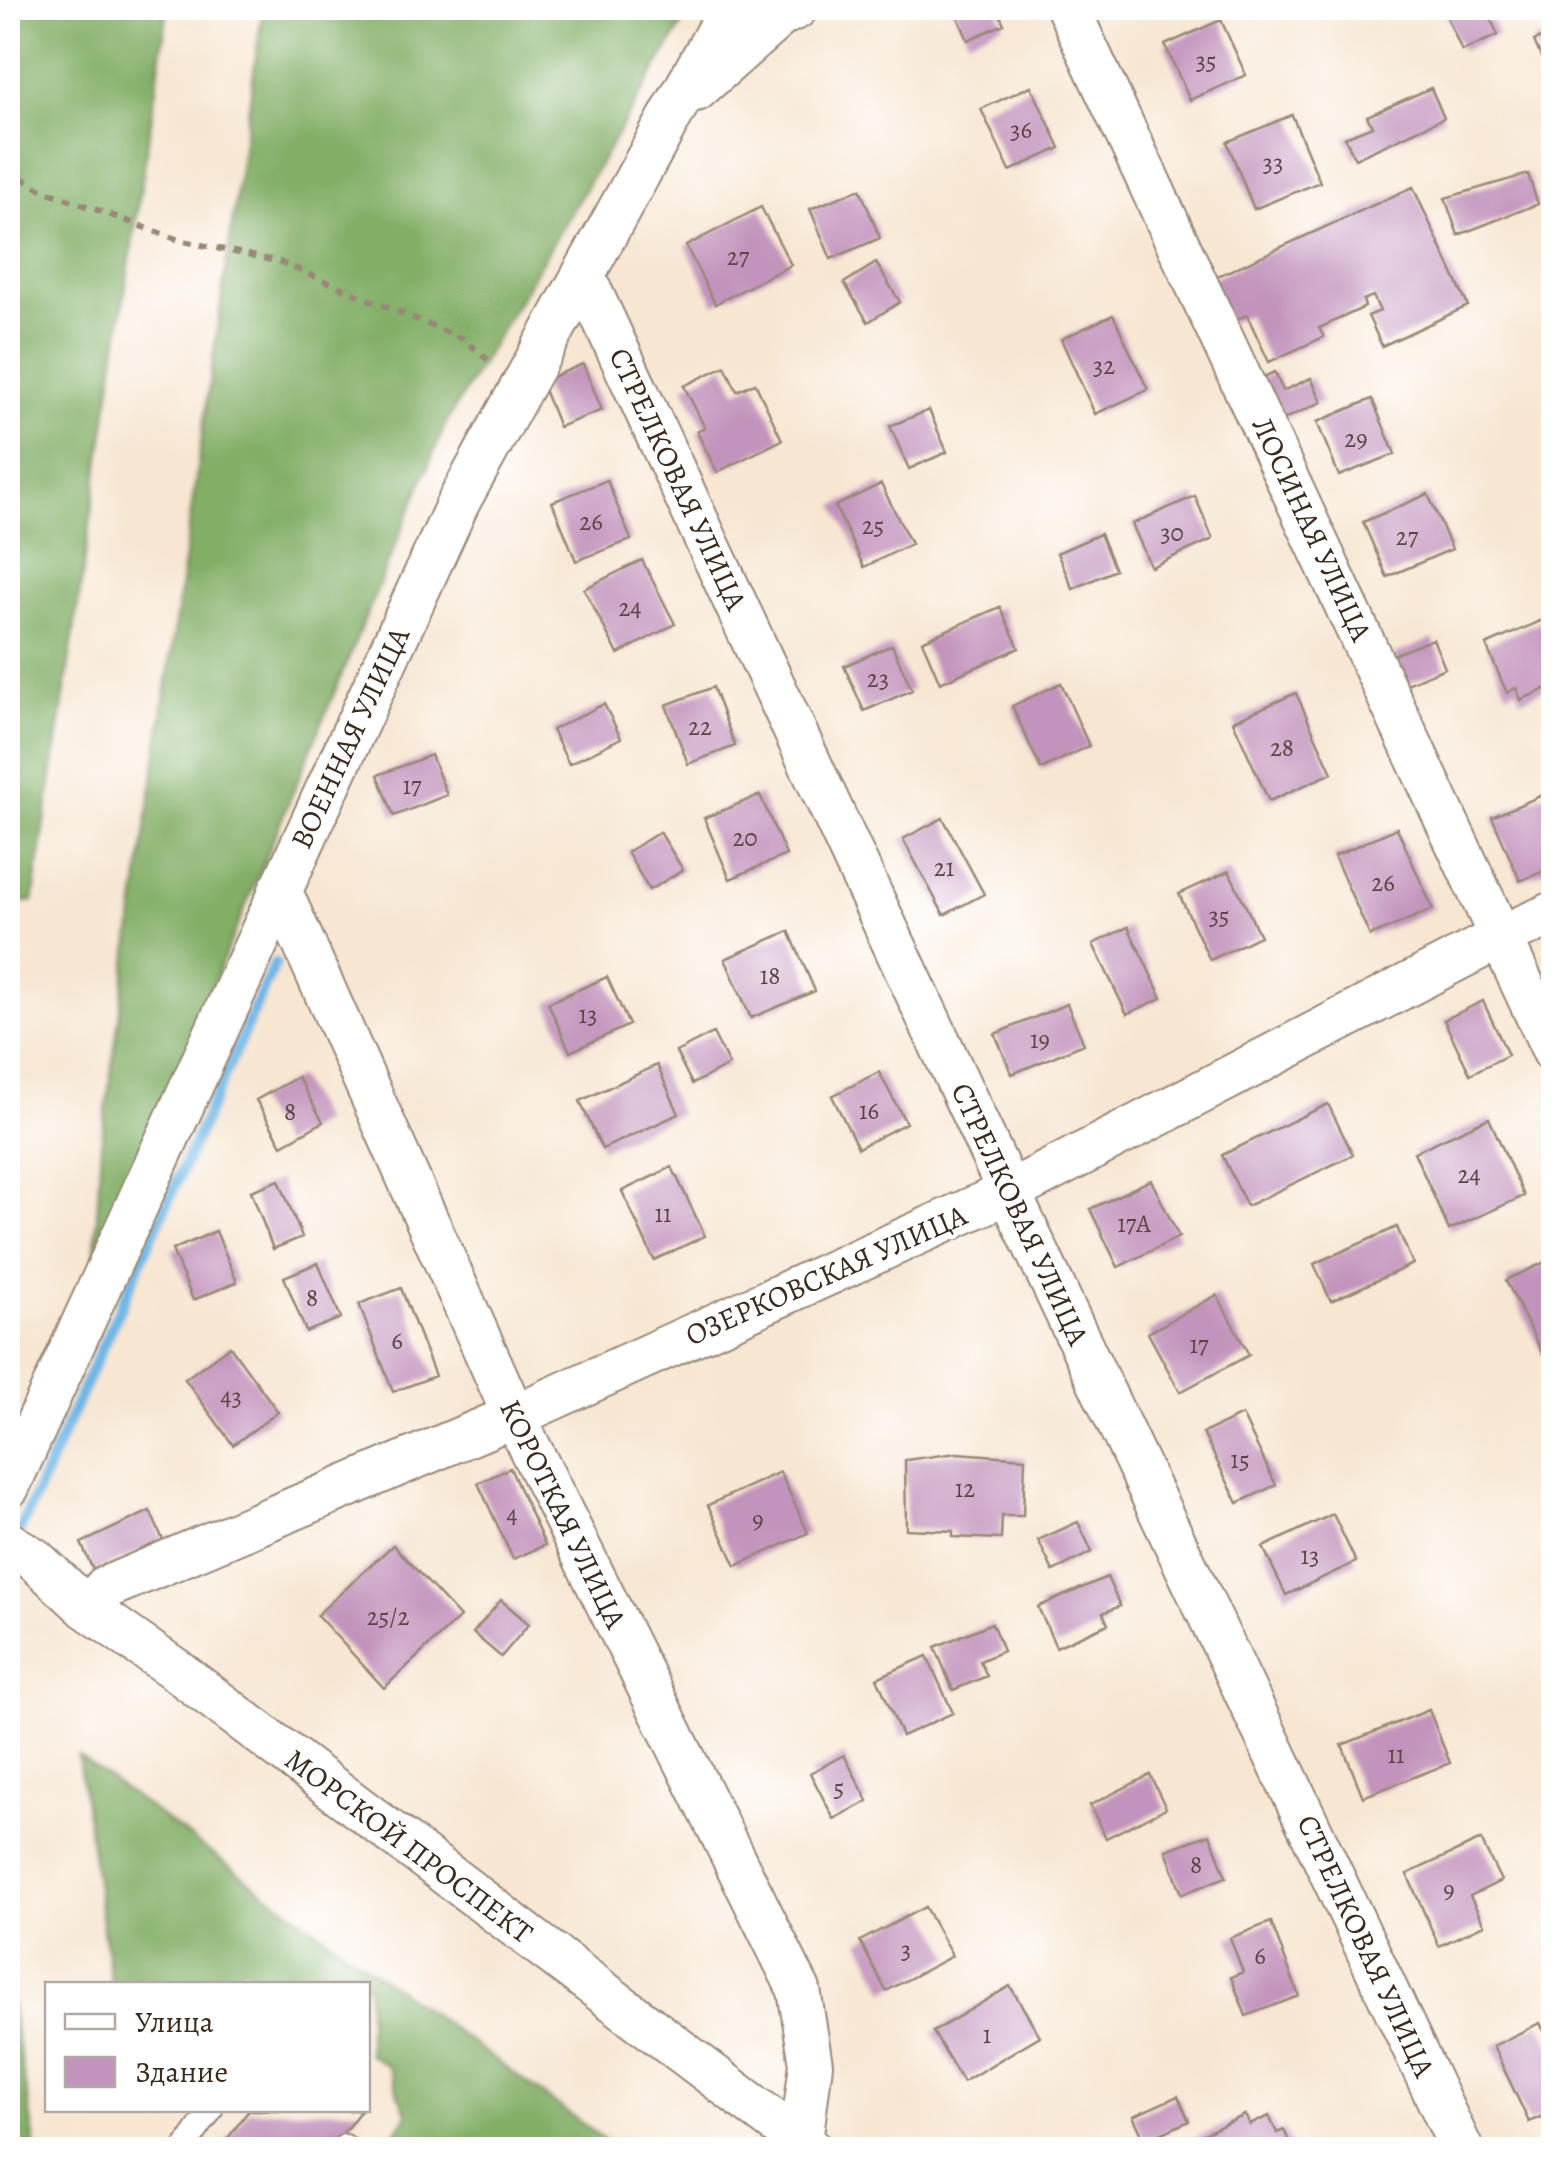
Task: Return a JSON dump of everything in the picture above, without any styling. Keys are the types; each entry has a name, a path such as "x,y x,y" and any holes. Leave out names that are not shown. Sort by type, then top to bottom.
{"street":[{"name":"ВОЕННАЯ УЛИЦА","path":"8,1487 458,503 730,8"},
{"path":"673,111 781,15 796,8"},
{"name":"ЛОСИНАЯ УЛИЦА","path":"1068,8 1554,1052"},
{"name":"СТРЕЛКОВАЯ УЛИЦА","path":"583,275 1009,1192 1462,2150"},
{"name":"КОРОТКАЯ УЛИЦА","path":"280,890 514,1416 798,1990 811,2064 806,2146"},
{"name":"ОЗЕРКОВСКАЯ УЛИЦА","path":"87,1608 105,1588 514,1416 1009,1192 1502,936 1554,914"},
{"name":"МОРСКОЙ ПРОСПЕКТ","path":"21,1551 87,1608 176,1670 806,2146"}],"lane":[{"path":"182,2150 210,2112"}],"path":[{"path":"8,168 40,189 179,240 280,262 463,339 521,388"}],"green space":[{"path":"8,8 168,8 33,901 8,904"},
{"path":"263,8 692,8 447,421 94,1271 101,1145"},
{"path":"78,1756 617,2149 385,2149 407,2115 388,2067 370,2054 370,1982 266,1982 243,1967 232,1982 111,1982"},
{"path":"8,1986 36,2149 8,2149"}],"building":[{"path":"954,8 997,8 1004,24 968,40"},
{"path":"1486,8 1498,35 1462,51 1445,12"},
{"path":"1221,20 1246,75 1190,100 1165,45"},
{"path":"1554,32 1554,86 1534,41"},
{"path":"1031,86 1060,148 1010,171 981,109"},
{"path":"1431,88 1444,118 1355,159 1345,137 1372,126 1367,116"},
{"path":"1292,115 1320,182 1254,209 1227,142"},
{"path":"1528,174 1538,204 1458,235 1445,198"},
{"path":"1413,187 1468,306 1382,346 1368,316 1380,311 1373,296 1363,300 1365,307 1319,328 1324,337 1269,362 1247,315 1228,323 1209,280"},
{"path":"860,189 880,238 831,259 810,209"},
{"path":"761,207 791,265 715,304 686,246"},
{"path":"876,263 900,302 868,322 844,283"},
{"path":"1113,315 1148,390 1095,414 1061,339"},
{"path":"583,364 602,410 559,427 541,382"},
{"path":"725,366 737,391 755,383 782,440 717,472 697,432 705,428 684,386"},
{"path":"1275,372 1283,391 1311,378 1322,402 1280,421 1261,378"},
{"path":"1372,399 1395,454 1339,476 1317,422"},
{"path":"929,410 947,452 909,469 890,426"},
{"path":"607,480 631,540 576,561 552,502"},
{"path":"881,484 911,544 864,567 835,506"},
{"path":"1428,494 1452,549 1387,577 1363,522"},
{"path":"1195,496 1213,539 1151,567 1132,524"},
{"path":"1100,534 1115,570 1073,589 1057,553"},
{"path":"642,560 675,624 618,654 584,589"},
{"path":"1000,607 1019,648 940,683 922,641"},
{"path":"1554,615 1554,672 1549,674 1554,685 1521,700 1516,688 1507,693 1486,645"},
{"path":"1433,639 1445,668 1407,684 1393,655"},
{"path":"892,645 912,690 864,711 844,666"},
{"path":"1061,683 1089,746 1041,769 1012,706"},
{"path":"713,687 735,746 688,764 666,705"},
{"path":"1296,693 1332,773 1269,801 1233,721"},
{"path":"604,704 621,738 569,764 552,730"},
{"path":"431,755 447,795 394,816 378,775"},
{"path":"1554,790 1554,867 1520,881 1492,817"},
{"path":"760,795 786,855 730,879 704,818"},
{"path":"943,818 984,894 944,915 903,839"},
{"path":"1397,828 1433,909 1370,936 1334,856"},
{"path":"660,832 683,870 649,890 627,852"},
{"path":"1229,871 1260,936 1210,960 1179,894"},
{"path":"1128,927 1162,998 1127,1014 1093,944"},
{"path":"789,931 815,991 751,1018 725,959"},
{"path":"607,977 629,1025 570,1052 548,1003"},
{"path":"1483,1001 1508,1055 1470,1074 1444,1020"},
{"path":"1067,1004 1084,1044 1012,1074 995,1034"},
{"path":"713,1033 729,1065 692,1084 676,1052"},
{"path":"657,1065 679,1114 602,1149 580,1101"},
{"path":"879,1072 906,1123 858,1148 832,1096"},
{"path":"298,1077 323,1122 282,1145 256,1100"},
{"path":"1328,1104 1353,1155 1247,1206 1222,1155"},
{"path":"1489,1118 1524,1196 1449,1230 1414,1152"},
{"path":"672,1167 705,1236 654,1260 622,1191"},
{"path":"279,1180 302,1237 273,1249 251,1191"},
{"path":"1151,1180 1179,1237 1118,1267 1090,1209"},
{"path":"1397,1227 1413,1264 1331,1301 1314,1264"},
{"path":"216,1231 237,1282 193,1300 172,1250"},
{"path":"1554,1258 1554,1348 1542,1353 1506,1280"},
{"path":"318,1263 341,1318 306,1332 284,1277"},
{"path":"401,1288 435,1376 393,1392 359,1304"},
{"path":"1217,1295 1249,1355 1180,1392 1148,1333"},
{"path":"230,1346 278,1412 233,1445 185,1379"},
{"path":"1242,1415 1276,1485 1238,1503 1203,1433"},
{"path":"957,1453 1025,1458 1023,1516 1002,1516 1001,1539 953,1537 953,1531 906,1529 905,1460"},
{"path":"510,1468 545,1545 513,1559 478,1483"},
{"path":"780,1472 808,1533 736,1566 708,1505"},
{"path":"150,1511 163,1540 94,1572 81,1543"},
{"path":"1333,1514 1356,1562 1286,1595 1263,1547"},
{"path":"1078,1522 1092,1552 1053,1571 1038,1540"},
{"path":"393,1545 460,1617 384,1688 317,1615"},
{"path":"1107,1577 1120,1606 1103,1613 1108,1624 1056,1647 1038,1607"},
{"path":"501,1600 529,1624 501,1657 473,1633"},
{"path":"992,1623 1003,1651 980,1661 987,1676 953,1690 935,1647"},
{"path":"927,1656 953,1713 902,1736 877,1678"},
{"path":"1429,1710 1450,1763 1363,1797 1342,1745"},
{"path":"844,1755 868,1801 834,1819 810,1773"},
{"path":"1150,1775 1166,1808 1106,1838 1090,1805"},
{"path":"1210,1834 1226,1877 1182,1894 1166,1850"},
{"path":"1481,1840 1501,1881 1470,1896 1484,1925 1439,1946 1407,1874"},
{"path":"925,1907 952,1956 886,1991 860,1941"},
{"path":"1271,1922 1299,1996 1246,2016 1231,1977 1243,1972 1230,1938"},
{"path":"1010,1986 1040,2036 963,2082 933,2032"},
{"path":"1540,2023 1554,2051 1554,2111 1529,2122 1493,2046"},
{"path":"1178,2096 1189,2121 1145,2141 1133,2116"},
{"path":"248,2112 359,2112 330,2150 219,2150"},
{"path":"1245,2115 1250,2125 1269,2116 1277,2133 1284,2130 1293,2150 1190,2150 1187,2142"}],"waterway":[{"path":"16,1538 275,963"}]}
